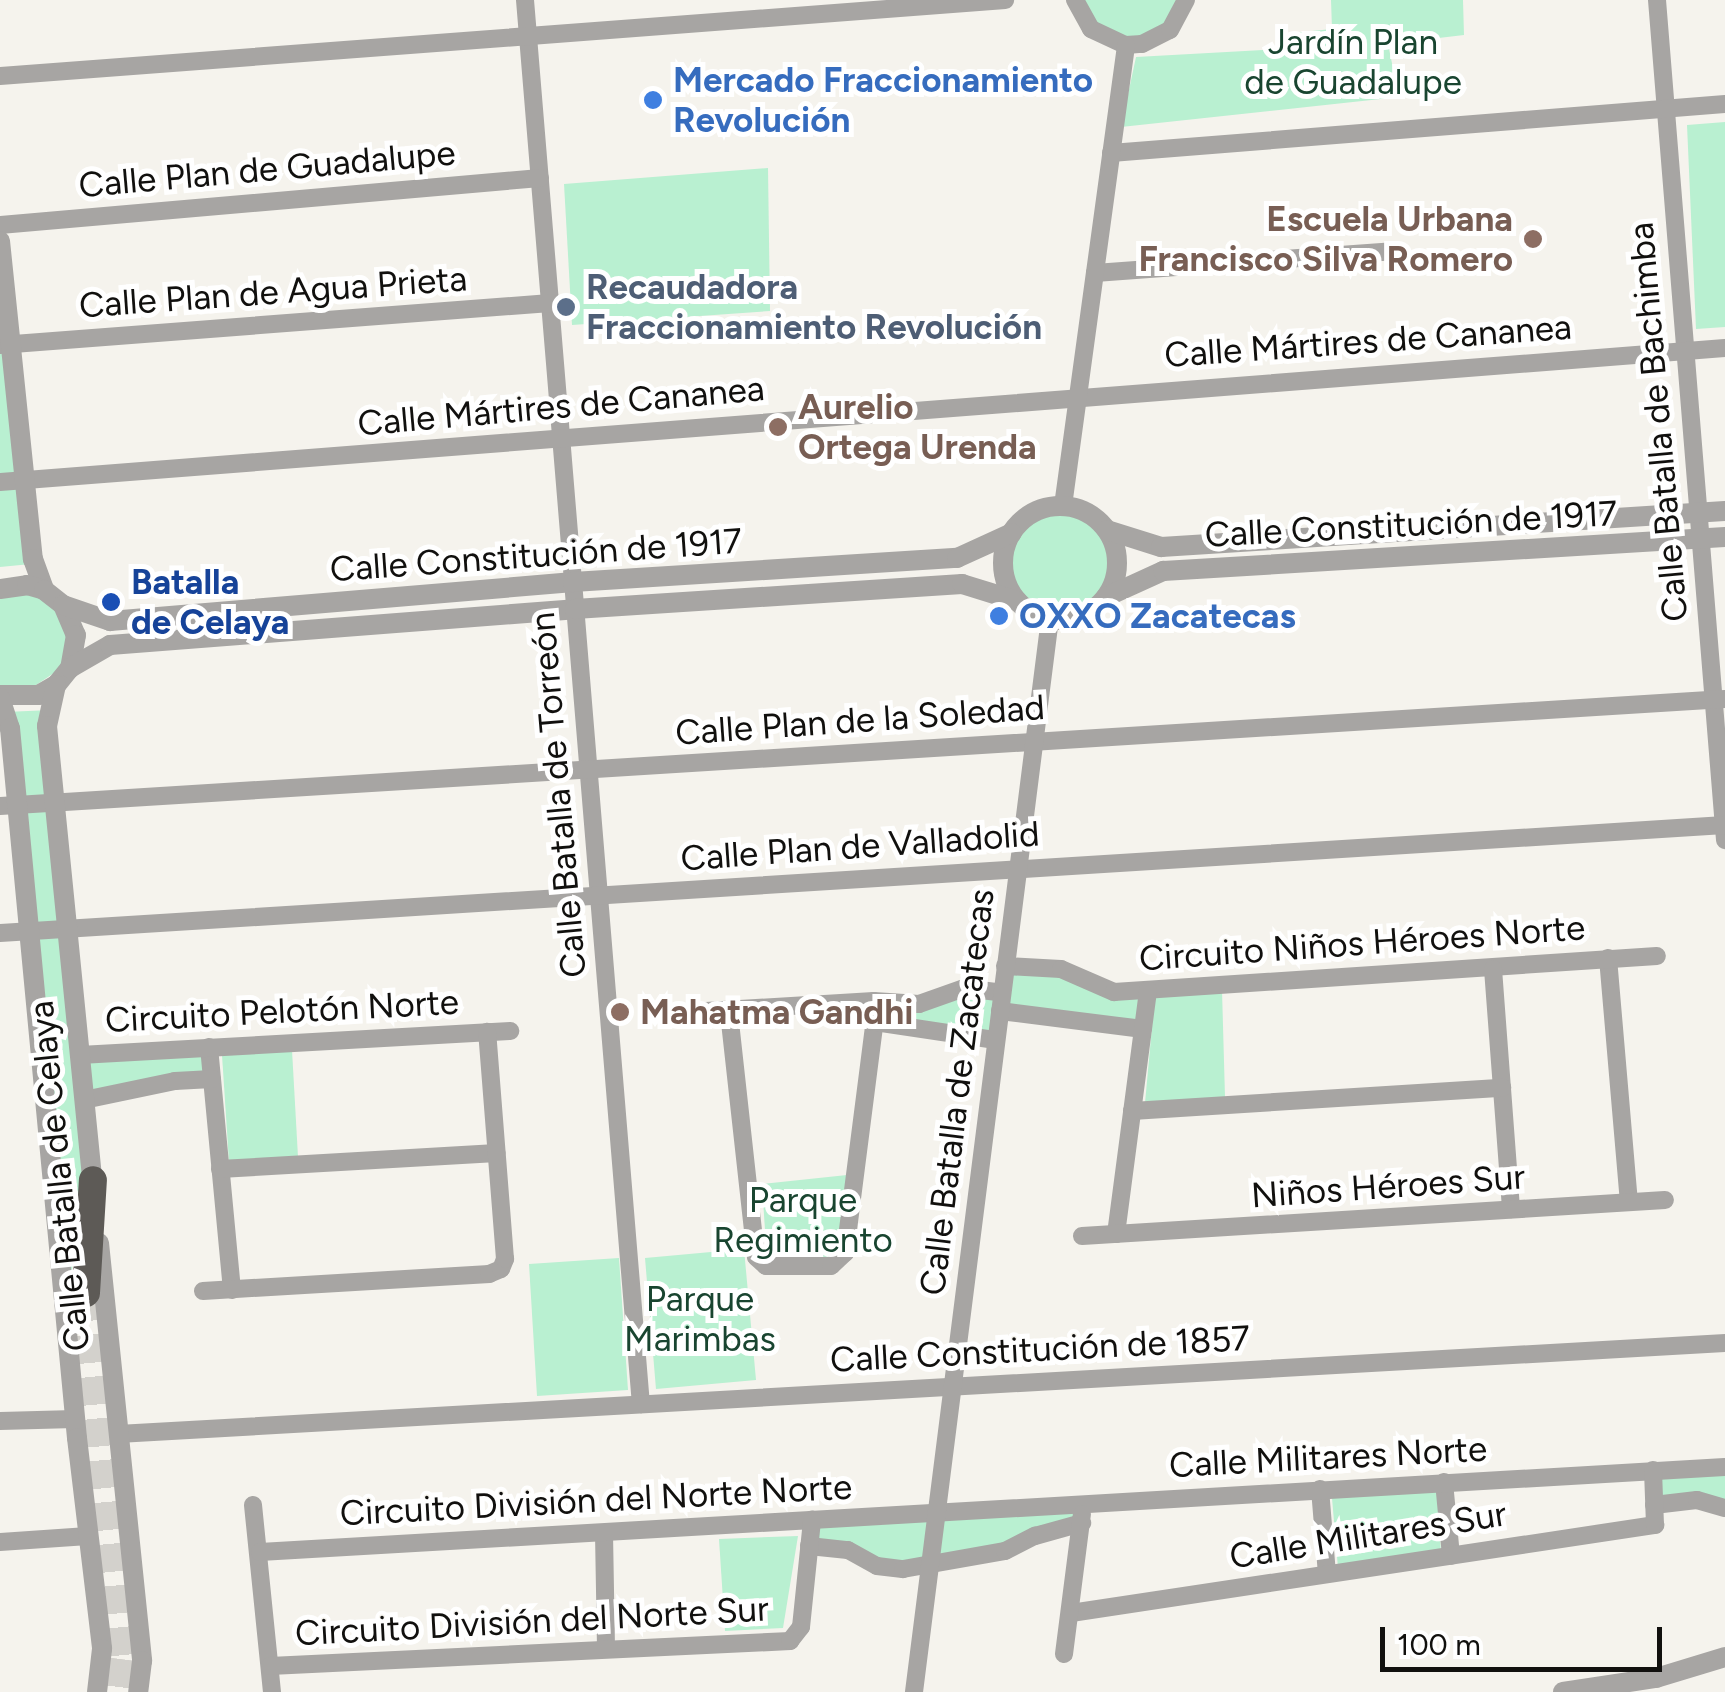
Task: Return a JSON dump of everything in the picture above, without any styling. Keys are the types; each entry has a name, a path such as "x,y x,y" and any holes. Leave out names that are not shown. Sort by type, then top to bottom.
{"highway":[{"path":"86,1293 92,1180"}],"street":[{"name":"Calle Batalla de Torreón","path":"525,0 640,1404"},
{"path":"0,76 1006,0"},
{"path":"1075,0 1090,30 1126,45 1142,44 1170,30 1186,0"},
{"name":"Calle Batalla de Bachimba","path":"1657,0 1697,512 1719,700 1725,840"},
{"path":"1063,506 1126,45"},
{"path":"1111,153 1725,104"},
{"name":"Calle Plan de Guadalupe","path":"0,224 540,178"},
{"path":"0,241 6,345 34,560 44,590"},
{"path":"1095,273 1392,251"},
{"name":"Calle Plan de Agua Prieta","path":"6,345 550,303"},
{"name":"Calle Mártires de Cananea","path":"0,482 562,440 1078,395 1725,348"},
{"path":"1063,506 1095,518 1107,530 1118,564 1106,598 1081,616 1050,619 1017,601 1003,568 1012,533 1034,513 1063,506"},
{"name":"Calle Constitución de 1917","path":"1107,530 1160,547 1725,511"},
{"name":"Calle Constitución de 1917","path":"44,590 63,605 110,621 573,582 956,558 1012,533"},
{"name":"Calle Constitución de 1917","path":"1106,598 1163,571 1725,538"},
{"name":"Calle Constitución de 1917","path":"0,696 39,695 89,653 110,645 575,608 962,584 1017,601"},
{"path":"0,588 27,585 44,590"},
{"name":"Calle Batalla de Celaya","path":"63,605 76,636 46,726 142,1661"},
{"name":"Calle Batalla de Zacatecas","path":"914,1692 1050,619"},
{"name":"Calle Batalla de Celaya","path":"0,696 10,728 8,806 29,931 75,1418 102,1649 97,1692"},
{"name":"Calle Plan de la Soledad","path":"8,806 1719,700"},
{"name":"Calle Plan de Valladolid","path":"0,933 1724,825"},
{"name":"Circuito Niños Héroes Norte","path":"1005,966 1060,970 1114,992 1657,956"},
{"path":"1608,958 1629,1202"},
{"path":"1492,969 1511,1209"},
{"name":"Circuito Niños Héroes Norte","path":"706,1011 877,1002 919,1004 964,988 1001,1002 1143,1029"},
{"path":"1116,1234 1148,990"},
{"path":"733,1010 730,1022 760,1264 831,1266 841,1261 877,1002"},
{"path":"875,1022 996,1040"},
{"name":"Circuito Pelotón Norte","path":"80,1055 510,1031"},
{"path":"202,1291 490,1274 501,1269 505,1258 487,1032"},
{"path":"209,1047 232,1290"},
{"name":"Circuito Pelotón Norte","path":"84,1100 175,1081 212,1079"},
{"path":"1132,1112 1502,1088"},
{"path":"220,1169 496,1153"},
{"name":"Niños Héroes Sur","path":"1082,1236 1665,1200"},
{"name":"Calle Constitución de 1857","path":"118,1434 1725,1343"},
{"path":"0,1420 75,1418"},
{"name":"Calle Militares Norte","path":"936,1513 1725,1466"},
{"path":"1653,1470 1654,1505 1697,1500 1725,1508"},
{"path":"1444,1482 1451,1556"},
{"path":"1320,1489 1327,1574"},
{"path":"1064,1654 1082,1504"},
{"path":"254,1505 272,1692"},
{"name":"Calle Militares Sur","path":"1071,1612 1656,1525 1654,1505"},
{"name":"Circuito División del Norte Norte","path":"260,1552 936,1513"},
{"path":"812,1520 809,1546 856,1552 877,1566 903,1569 1005,1552 1046,1532 1082,1523"},
{"path":"604,1533 606,1649"},
{"path":"0,1542 88,1536"},
{"name":"Circuito División del Norte Sur","path":"270,1666 782,1642 797,1638 809,1546"},
{"path":"1562,1692 1656,1678 1725,1657"},
{"path":"138,1692 142,1661"},
{"path":"142,1661 154,1692"}],"green space":[{"path":"1075,0 1186,0 1157,39 1107,40"},
{"name":"Jardín Plan de Guadalupe","path":"1331,0 1463,0 1464,35 1388,44 1399,97 1121,127 1136,57 1280,49 1282,34 1332,29"},
{"path":"1725,122 1725,327 1696,329 1687,125"},
{"path":"768,168 770,311 572,325 564,184"},
{"path":"0,271 31,564 0,567"},
{"path":"1060,507 1081,512 1099,524 1111,542 1116,563 1111,584 1099,602 1081,614 1060,619 1039,614 1021,602 1009,584 1004,563 1009,542 1021,524 1039,512"},
{"path":"26,591 52,604 67,629 65,658 57,671 33,687 0,685 0,595"},
{"path":"51,710 93,1180 68,1285 5,712"},
{"path":"1005,966 1061,969 1114,992 1148,990 1143,1029 1000,1006 991,1034 875,1022 877,1002 1002,993"},
{"path":"1222,990 1225,1097 1145,1103 1155,994"},
{"path":"209,1047 208,1075 88,1096 83,1055"},
{"path":"292,1050 298,1157 229,1162 222,1055"},
{"name":"Parque Regimiento","path":"847,1175 837,1256 767,1261 762,1184"},
{"name":"Parque Marimbas","path":"744,1249 756,1380 656,1389 645,1258"},
{"path":"619,1258 628,1390 537,1396 529,1264"},
{"path":"1725,1468 1725,1508 1654,1505 1653,1474"},
{"path":"1437,1491 1441,1553 1338,1568 1332,1498"},
{"path":"1077,1504 1082,1523 1009,1550 896,1568 814,1542 812,1520"},
{"path":"798,1536 783,1628 725,1631 719,1539"}],"tunnel":[{"path":"86,1293 121,1659 117,1692"}],"place":[{"name":"Mercado Fraccionamiento Revolución","path":"653,100"},
{"name":"Escuela Urbana Francisco Silva Romero","path":"1533,239"},
{"name":"Recaudadora Fraccionamiento Revolución","path":"566,307"},
{"name":"Aurelio Ortega Urenda","path":"778,427"},
{"name":"Batalla de Celaya","path":"111,602"},
{"name":"OXXO Zacatecas","path":"999,616"},
{"name":"Mahatma Gandhi","path":"620,1012"}]}
